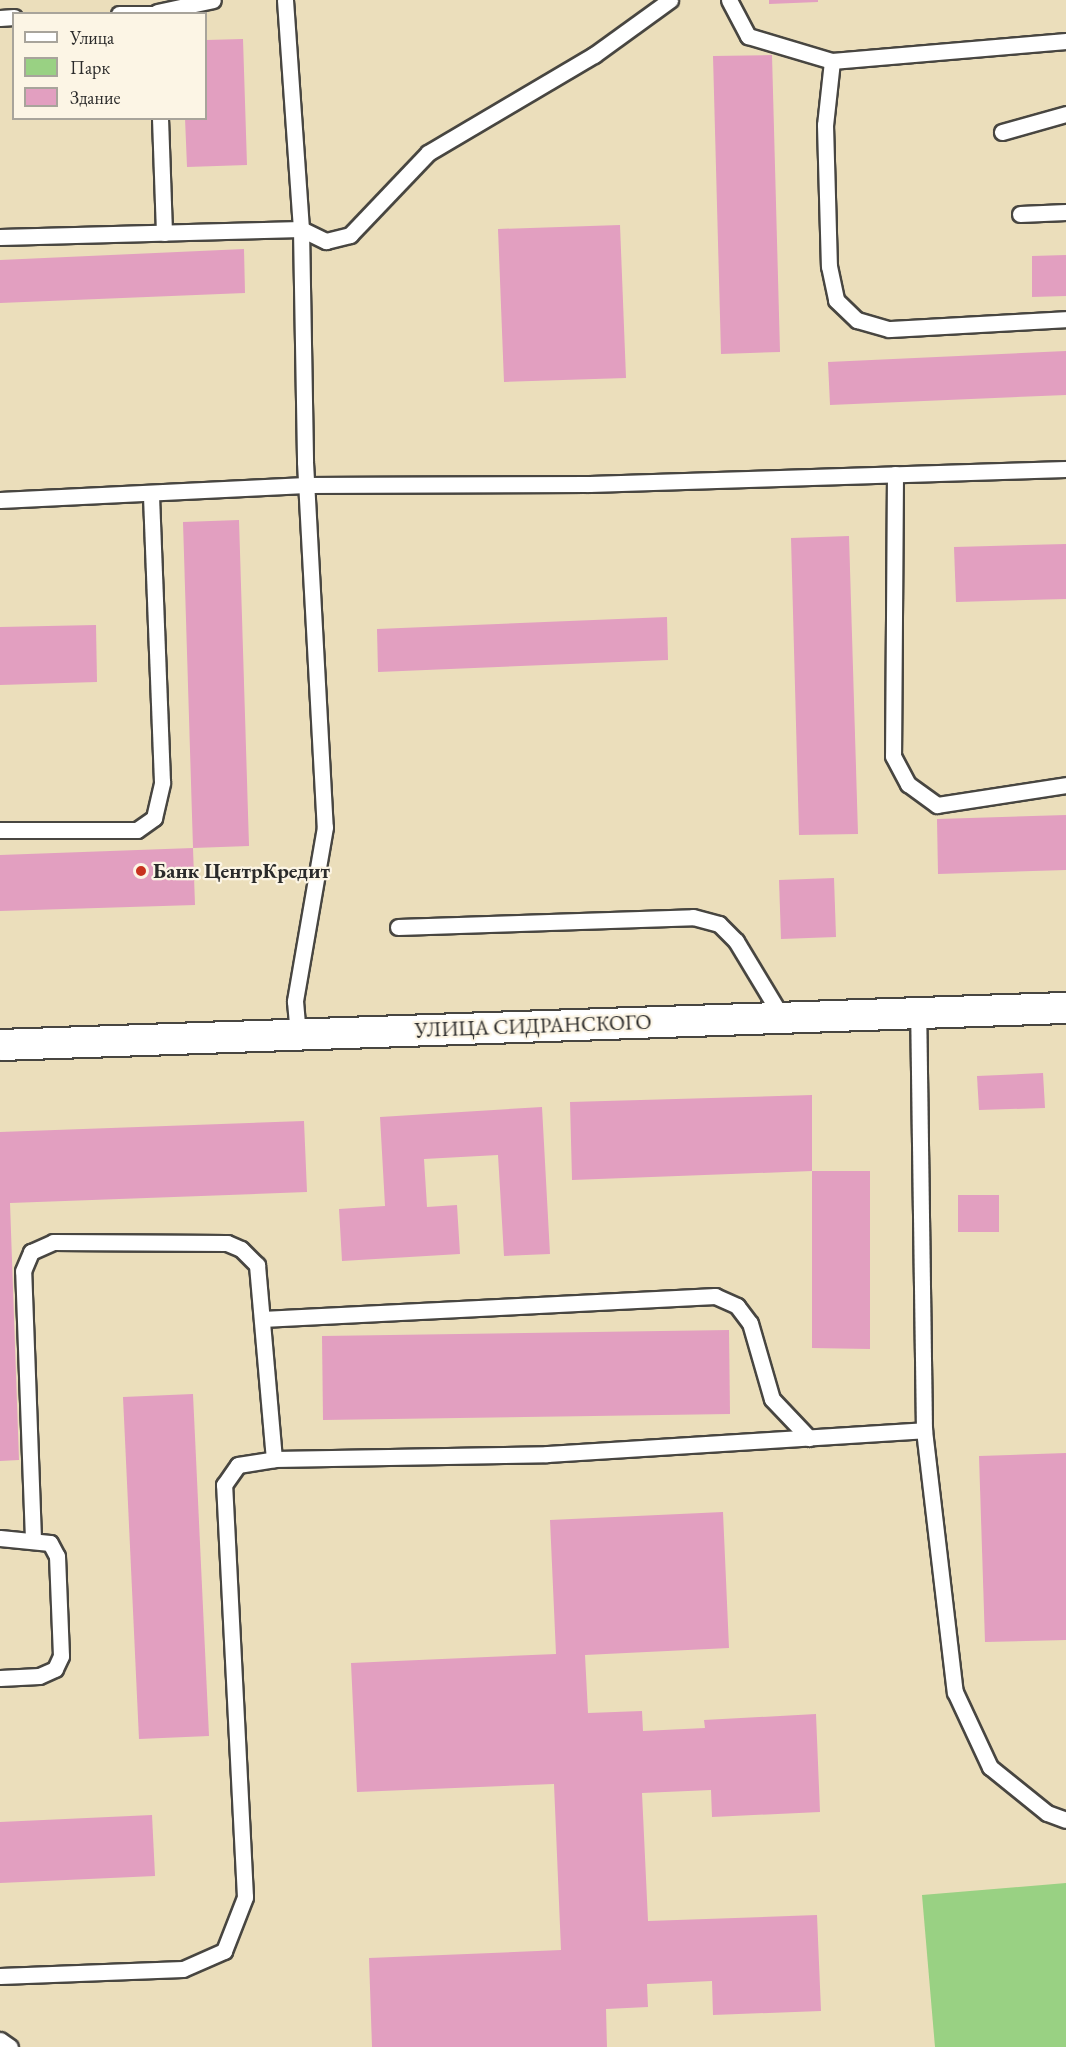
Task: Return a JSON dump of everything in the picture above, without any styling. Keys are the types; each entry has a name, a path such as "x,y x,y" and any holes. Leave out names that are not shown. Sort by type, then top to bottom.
{"street":[{"name":"УЛИЦА СИДРАНСКОГО","path":"0,1045 298,1033 918,1016 1066,1008"}],"lane":[{"path":"161,12 213,0"},
{"path":"285,0 301,229 306,485 325,827 295,1001 298,1033"},
{"path":"0,237 301,229 326,241 350,235 428,153 594,55 670,0"},
{"path":"729,0 748,36 832,61 1066,41"},
{"path":"832,61 825,125 829,266 836,300 857,320 889,329 1066,319"},
{"path":"1002,132 1066,114"},
{"path":"160,120 164,233"},
{"path":"1020,214 1066,212"},
{"path":"0,500 151,495 306,485 590,484 1066,469"},
{"path":"895,474 893,756 908,784 937,805 1066,785"},
{"path":"0,830 137,830 154,818 162,782 151,495"},
{"path":"398,927 693,917 719,924 736,941 783,1019"},
{"path":"918,1016 924,1430 955,1692 990,1767 1047,1813 1066,1820"},
{"path":"33,1539 22,1271 31,1252 53,1242 227,1243 257,1265 274,1459"},
{"path":"262,1319 715,1296 737,1306 750,1323 772,1399 809,1438"},
{"path":"0,1976 183,1969 224,1951 245,1897 224,1485 238,1465 274,1459 547,1455 924,1430"},
{"path":"0,1538 33,1539 50,1543 57,1556 61,1656 55,1669 39,1676 0,1678"},
{"path":"0,2040 10,2047"}],"green space":[{"path":"1066,1883 1066,2047 935,2047 922,1895"}],"building":[{"path":"769,0 818,0 818,2 769,4"},
{"path":"243,39 247,165 187,167 185,120 207,120 207,40"},
{"path":"772,55 780,352 721,354 713,56"},
{"path":"620,225 626,378 504,382 498,229"},
{"path":"244,249 245,293 0,303 0,260"},
{"path":"1066,255 1066,296 1032,297 1032,256"},
{"path":"1066,351 1066,395 830,405 828,362"},
{"path":"239,520 249,846 193,848 183,522"},
{"path":"849,536 858,834 799,835 791,538"},
{"path":"1066,544 1066,599 956,602 954,547"},
{"path":"667,617 668,660 378,672 377,629"},
{"path":"96,625 97,682 0,685 0,627"},
{"path":"1066,815 1066,870 938,874 937,819"},
{"path":"193,848 195,905 0,911 0,855"},
{"path":"834,878 836,937 781,939 779,880"},
{"path":"1043,1073 1045,1108 979,1110 977,1076"},
{"path":"812,1095 812,1171 572,1180 570,1102"},
{"path":"542,1107 550,1254 504,1256 498,1155 424,1159 427,1207 457,1205 460,1254 342,1261 339,1209 385,1206 380,1117"},
{"path":"304,1121 307,1192 10,1203 19,1460 0,1461 0,1132"},
{"path":"812,1171 870,1171 870,1349 812,1348"},
{"path":"958,1195 999,1195 999,1232 958,1232"},
{"path":"729,1330 730,1414 323,1420 322,1336"},
{"path":"193,1394 209,1736 139,1739 123,1397"},
{"path":"1066,1453 1066,1640 985,1642 979,1456"},
{"path":"723,1512 729,1648 585,1655 588,1713 642,1711 643,1731 705,1728 704,1720 816,1714 820,1812 712,1817 711,1790 642,1793 648,1921 817,1915 821,2011 713,2015 712,1981 647,1984 648,2007 606,2009 607,2047 372,2047 369,1958 561,1950 554,1784 357,1792 351,1663 556,1654 550,1520"},
{"path":"152,1815 155,1876 0,1883 0,1822"}],"place":[{"name":"Банк ЦентрКредит","path":"141,871"}]}
